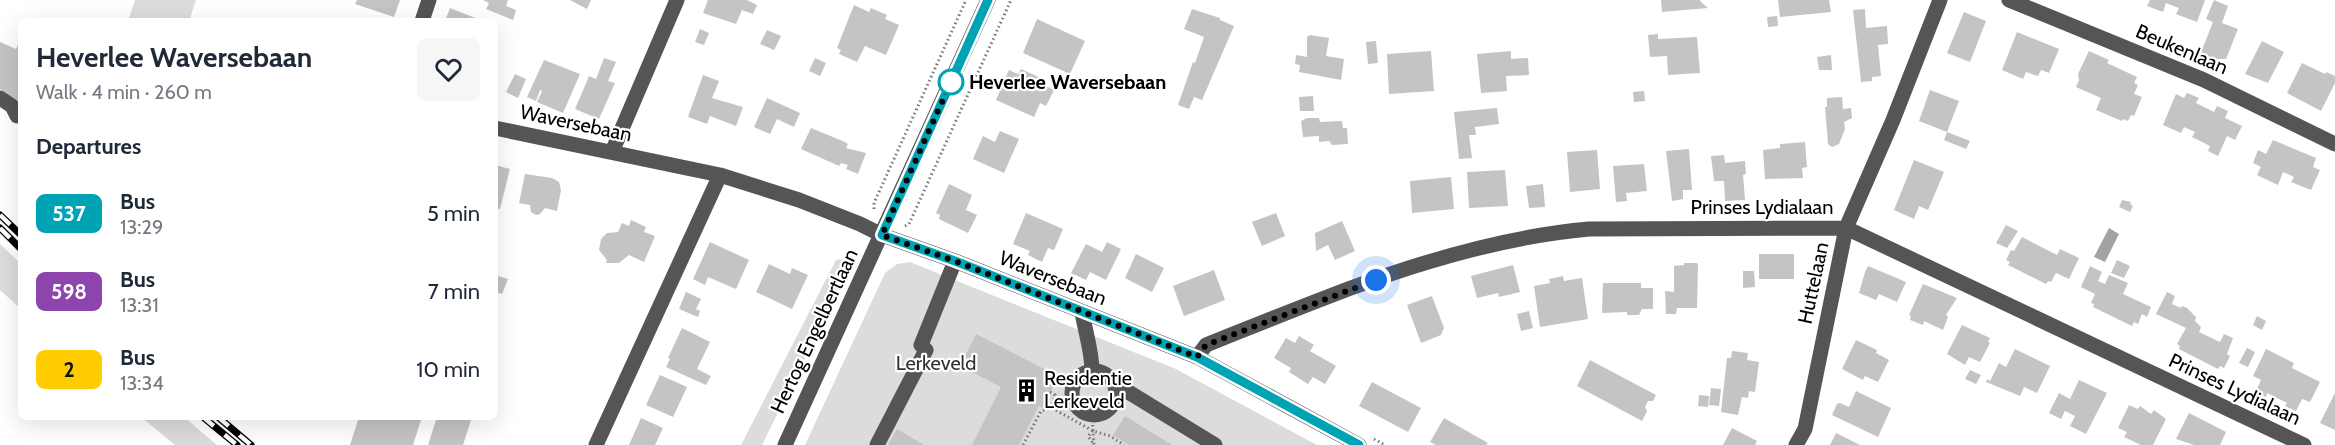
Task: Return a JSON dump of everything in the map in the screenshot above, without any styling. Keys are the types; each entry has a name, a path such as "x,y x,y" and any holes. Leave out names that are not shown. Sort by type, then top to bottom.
{"street":[{"path":"423,18 429,0"},
{"path":"612,152 677,0"},
{"name":"Hertog Engelbertlaan","path":"785,445 988,0"},
{"name":"Huttelaan","path":"1796,445 1805,429 1846,228 1893,120 1940,0"},
{"name":"Beukenlaan","path":"2009,0 2204,80 2335,144"},
{"path":"0,98 12,106 18,115"},
{"path":"0,117 18,116"},
{"name":"Waversebaan","path":"498,129 720,175 799,200 882,235 955,261 1197,357 1359,445"},
{"path":"596,445 720,175"},
{"name":"Prinses Lydialaan","path":"1197,357 1206,345 1395,273 1462,253 1559,232 1588,229 1846,228 2304,445"},
{"path":"877,445 926,350 921,345 955,261"},
{"path":"1082,312 1086,341 1092,359 1092,371"},
{"path":"1092,371 1105,374 1114,383 1116,389 1116,397 1109,410 1092,424 1073,401 1071,394 1075,381 1086,372 1092,371"},
{"path":"1116,389 1130,393 1215,445"}],"path":[{"path":"874,203 966,0"},
{"path":"901,228 909,224 1011,0"},
{"path":"1050,392 1055,395 1052,408"},
{"path":"1023,445 1041,411 1073,401"},
{"path":"1052,408 1092,424 1124,445"},
{"path":"1092,424 1094,445"}],"green space":[{"path":"135,0 196,0 190,18 129,18"},
{"path":"0,244 18,261 18,306 0,290"},
{"path":"855,257 762,445 741,445 836,260"},
{"name":"Lerkeveld","path":"910,262 1176,369 1317,445 805,445 885,273 897,264"},
{"path":"145,420 188,420 217,445 175,445"}],"shaded area":[{"path":"2109,228 2119,234 2105,262 2094,257"}],"building":[{"path":"357,0 400,0 394,17 355,4"},
{"path":"483,0 508,0 506,6 516,10 513,20 486,9 489,3"},
{"path":"570,0 591,0 587,9"},
{"path":"708,0 747,0 757,5 753,14 742,10 736,24 703,13"},
{"path":"1661,0 1701,0 1708,8 1662,12"},
{"path":"1778,0 1829,0 1831,12 1780,17"},
{"path":"2150,0 2205,0 2197,22 2176,14 2179,8 2166,3 2163,12 2147,6"},
{"path":"2214,0 2228,6 2222,23 2238,29 2226,59 2212,59 2200,55 2213,22 2206,19"},
{"path":"854,5 869,12 871,8 887,15 885,19 899,25 886,55 865,46 857,62 839,54 841,50 837,48"},
{"path":"450,8 475,18 446,18"},
{"path":"1192,9 1220,18 1234,26 1202,100 1194,97 1189,109 1178,105 1204,37 1184,29"},
{"path":"1865,9 1866,28 1887,26 1888,44 1878,45 1881,76 1872,77 1872,81 1861,82 1853,10"},
{"path":"1964,12 1986,21 1970,62 1947,53"},
{"path":"1777,16 1778,26 1768,27 1767,17"},
{"path":"1037,19 1085,41 1070,74 1023,53"},
{"path":"700,29 709,33 704,45 695,42"},
{"path":"767,30 781,36 774,50 760,44"},
{"path":"2017,32 2059,49 2049,73 2041,70 2038,76 2026,72 2023,79 2002,70"},
{"path":"1658,34 1658,39 1697,37 1700,73 1668,75 1667,56 1650,57 1648,35"},
{"path":"1310,35 1329,38 1326,56 1344,59 1341,80 1299,72 1300,65 1295,64 1296,55 1307,57 1307,37"},
{"path":"1376,41 1378,63 1368,64 1366,42"},
{"path":"2262,41 2284,52 2268,83 2245,74"},
{"path":"0,42 16,49 18,45 18,101 0,89"},
{"path":"1431,51 1434,91 1389,94 1387,54"},
{"path":"1511,51 1511,59 1528,58 1529,75 1506,76 1507,91 1481,93 1477,54"},
{"path":"2089,51 2109,60 2107,63 2137,77 2134,83 2138,85 2134,94 2142,97 2134,116 2131,115 2128,121 2123,119 2122,121 2096,110 2101,98 2076,87 2079,80 2078,74"},
{"path":"1831,55 1832,70 1819,70 1817,57"},
{"path":"604,58 616,62 608,81 615,83 599,119 575,109 589,76 596,79"},
{"path":"815,58 826,63 820,76 809,71"},
{"path":"544,60 580,74 563,113 537,102 542,91 540,90 536,101 527,97"},
{"path":"2302,63 2325,74 2326,72 2335,76 2335,83 2321,111 2287,93"},
{"path":"1021,69 1043,79 1041,84 1054,90 1046,106 1040,103 1034,117 996,100 1009,70 1018,74"},
{"path":"515,74 526,79 518,98 506,92"},
{"path":"703,75 719,81 712,98 743,107 736,126 710,116 707,124 688,117"},
{"path":"1930,90 1959,101 1947,132 1919,121"},
{"path":"1644,91 1645,101 1634,102 1633,92"},
{"path":"2187,93 2199,98 2196,103 2214,112 2217,106 2228,111 2225,118 2242,126 2235,140 2227,136 2218,156 2208,151 2210,146 2192,137 2195,132 2184,127 2181,133 2163,125 2176,94 2184,98"},
{"path":"1313,96 1314,111 1300,111 1299,97"},
{"path":"1842,97 1843,109 1851,108 1852,118 1844,122 1845,129 1839,144 1832,147 1828,144 1825,107 1827,107 1827,98"},
{"path":"767,98 800,113 794,127 777,119 770,134 754,127"},
{"path":"1497,108 1499,124 1475,127 1476,135 1469,135 1472,158 1459,159 1454,112"},
{"path":"1307,118 1319,118 1320,122 1342,121 1343,128 1347,128 1348,144 1332,145 1329,141 1319,142 1319,136 1303,137 1301,121"},
{"path":"811,128 845,142 848,144 846,148 866,153 858,174 846,169 848,165 841,163 839,166 801,149"},
{"path":"1000,131 1019,139 1004,173 973,159 983,136 995,142"},
{"path":"1947,132 1970,141 1966,149 1944,140"},
{"path":"2273,140 2316,158 2313,167 2320,170 2311,190 2291,182 2294,177 2283,172 2278,185 2257,175 2261,167 2253,163 2258,150 2266,154"},
{"path":"1805,142 1807,167 1802,168 1803,178 1765,179 1763,150 1780,148 1780,144"},
{"path":"1689,149 1692,190 1683,190 1683,199 1672,201 1666,151"},
{"path":"1597,150 1600,189 1570,192 1567,152"},
{"path":"1724,155 1725,163 1745,161 1746,174 1743,175 1745,200 1725,201 1724,181 1714,181 1711,156"},
{"path":"1914,160 1944,172 1928,210 1919,206 1914,219 1894,210"},
{"path":"1644,164 1647,191 1626,193 1627,201 1616,202 1613,166"},
{"path":"498,166 510,169 500,209 498,209"},
{"path":"1505,170 1508,206 1469,208 1467,172"},
{"path":"525,174 552,178 559,182 561,190 557,211 545,208 536,215 531,212 530,205 519,203"},
{"path":"1451,177 1454,209 1412,213 1410,181"},
{"path":"949,184 972,195 966,210 977,215 968,233 939,219 940,215 936,213"},
{"path":"1543,184 1545,207 1529,208 1526,186"},
{"path":"2122,200 2131,202 2133,206 2130,212 2119,207"},
{"path":"1026,213 1063,229 1054,250 1048,248 1042,262 1028,255 1030,251 1013,244"},
{"path":"1276,213 1285,236 1262,246 1252,222"},
{"path":"631,220 646,227 644,232 655,236 644,262 629,255 619,263 606,263 607,260 599,250 601,239 607,233 618,232 622,223 629,226"},
{"path":"1342,221 1355,251 1335,260 1328,245 1316,251 1315,233"},
{"path":"2006,225 2018,231 2007,248 1996,243"},
{"path":"2022,237 2057,255 2060,249 2079,258 2069,279 2056,273 2051,282 2048,281 2046,284 2008,265 2010,262 2006,260 2011,250 2014,251"},
{"path":"710,242 749,260 736,289 708,277 705,285 693,279"},
{"path":"1107,242 1121,249 1106,280 1090,272 1086,280 1071,273 1086,244 1102,252"},
{"path":"1136,254 1164,268 1152,292 1125,278"},
{"path":"1759,254 1794,254 1794,279 1759,279"},
{"path":"2117,260 2130,266 2124,278 2111,273"},
{"path":"1684,263 1697,263 1698,265 1697,308 1677,308 1676,314 1666,314 1665,291 1674,292 1674,266 1684,265"},
{"path":"769,264 790,274 792,268 808,275 792,309 756,292"},
{"path":"1513,265 1520,292 1499,297 1498,293 1477,298 1471,276"},
{"path":"1868,266 1906,282 1897,302 1879,294 1876,300 1859,293"},
{"path":"2090,266 2102,272 2098,281 2105,284 2109,275 2128,283 2123,294 2151,307 2147,317 2142,314 2138,324 2134,322 2132,326 2093,307 2094,304 2091,303 2095,294 2081,287"},
{"path":"1214,270 1225,300 1184,316 1173,286"},
{"path":"1743,271 1754,271 1755,287 1743,288"},
{"path":"498,276 508,279 502,294 498,293"},
{"path":"1563,276 1564,281 1582,278 1588,319 1540,327 1534,286 1550,283 1549,279"},
{"path":"1603,283 1641,283 1641,288 1653,288 1653,309 1642,309 1639,315 1627,315 1627,312 1602,313"},
{"path":"1923,284 1957,298 1946,315 1948,317 1943,330 1924,321 1923,325 1910,320 1909,315"},
{"path":"686,292 701,299 696,309 700,311 698,317 679,309"},
{"path":"2167,292 2175,296 2172,304 2187,308 2196,317 2195,321 2201,327 2199,332 2220,342 2224,334 2233,338 2227,354 2230,356 2224,368 2220,366 2218,369 2179,349 2180,346 2177,344 2186,328 2156,314"},
{"path":"1432,296 1444,328 1441,335 1421,343 1407,305"},
{"path":"1529,311 1533,328 1521,331 1517,314"},
{"path":"2257,316 2266,321 2262,330 2253,325"},
{"path":"1962,325 1990,338 1988,342 1990,343 1980,362 1969,357 1965,365 1947,354"},
{"path":"682,328 710,342 697,369 711,376 706,385 666,367"},
{"name":"Residentie Lerkeveld","path":"976,334 1058,376 1043,408 1039,406 1019,445 972,445 1001,387 960,366"},
{"path":"1299,336 1314,345 1310,351 1336,366 1325,384 1313,377 1308,384 1289,372 1291,368 1274,358 1286,338 1295,343"},
{"path":"1856,340 1877,350 1876,353 1889,360 1878,382 1865,376 1863,380 1842,369"},
{"path":"2247,348 2255,352 2248,367 2239,363"},
{"path":"2015,349 2050,366 2037,393 2024,387 2020,396 1986,382 1987,379 1990,381 1999,363 2006,367"},
{"path":"2266,349 2294,363 2292,368 2320,382 2310,402 2302,399 2296,411 2285,406 2287,403 2267,393 2266,397 2256,391 2261,380 2253,376"},
{"path":"1732,351 1748,353 1747,360 1759,362 1755,392 1749,391 1748,398 1742,397 1738,415 1721,412 1727,358 1731,358"},
{"path":"1590,360 1656,395 1653,401 1648,401 1645,407 1647,411 1642,421 1577,386"},
{"path":"1970,370 1981,375 1976,384 1965,379"},
{"path":"660,375 687,387 673,417 646,405"},
{"path":"2079,380 2107,393 2086,434 2070,426 2075,416 2065,411 2061,419 2049,413 2059,393 2070,399"},
{"path":"1372,382 1421,408 1408,432 1359,406"},
{"path":"1711,388 1721,389 1719,406 1709,405"},
{"path":"1856,391 1891,408 1878,437 1832,415 1837,404 1849,407"},
{"path":"2335,393 2335,430 2320,423"},
{"path":"1699,395 1709,396 1708,407 1698,406"},
{"path":"2129,405 2138,409 2140,406 2151,414 2154,410 2166,419 2153,445 2141,445 2124,437 2127,432 2118,428"},
{"path":"2189,413 2226,432 2220,445 2194,445 2176,439"},
{"name":"Residentie Lerkeveld","path":"1125,416 1172,445 1129,445 1113,435"},
{"path":"641,418 663,428 655,445 629,445"},
{"path":"1444,418 1488,443 1486,445 1436,445 1430,442"},
{"path":"358,420 421,420 413,445 350,445"},
{"path":"436,420 471,420 463,445 428,445"},
{"path":"1732,428 1757,441 1755,445 1723,445"},
{"path":"897,429 924,445 888,445"},
{"path":"1836,433 1860,445 1830,445"}],"railway":[{"path":"0,215 18,232"},
{"path":"0,228 18,246"},
{"path":"207,420 237,445"},
{"path":"222,420 251,445"}],"bus line":[{"name":"537","path":"988,0 882,235 955,261 1197,357 1359,445"}],"place":[{"name":"Heverlee Waversebaan","path":"951,82"},
{"name":"Residentie Lerkeveld","path":"1026,390"}],"route":[{"path":"951,82 882,235 955,261 1197,357 1206,345 1376,280"}]}
